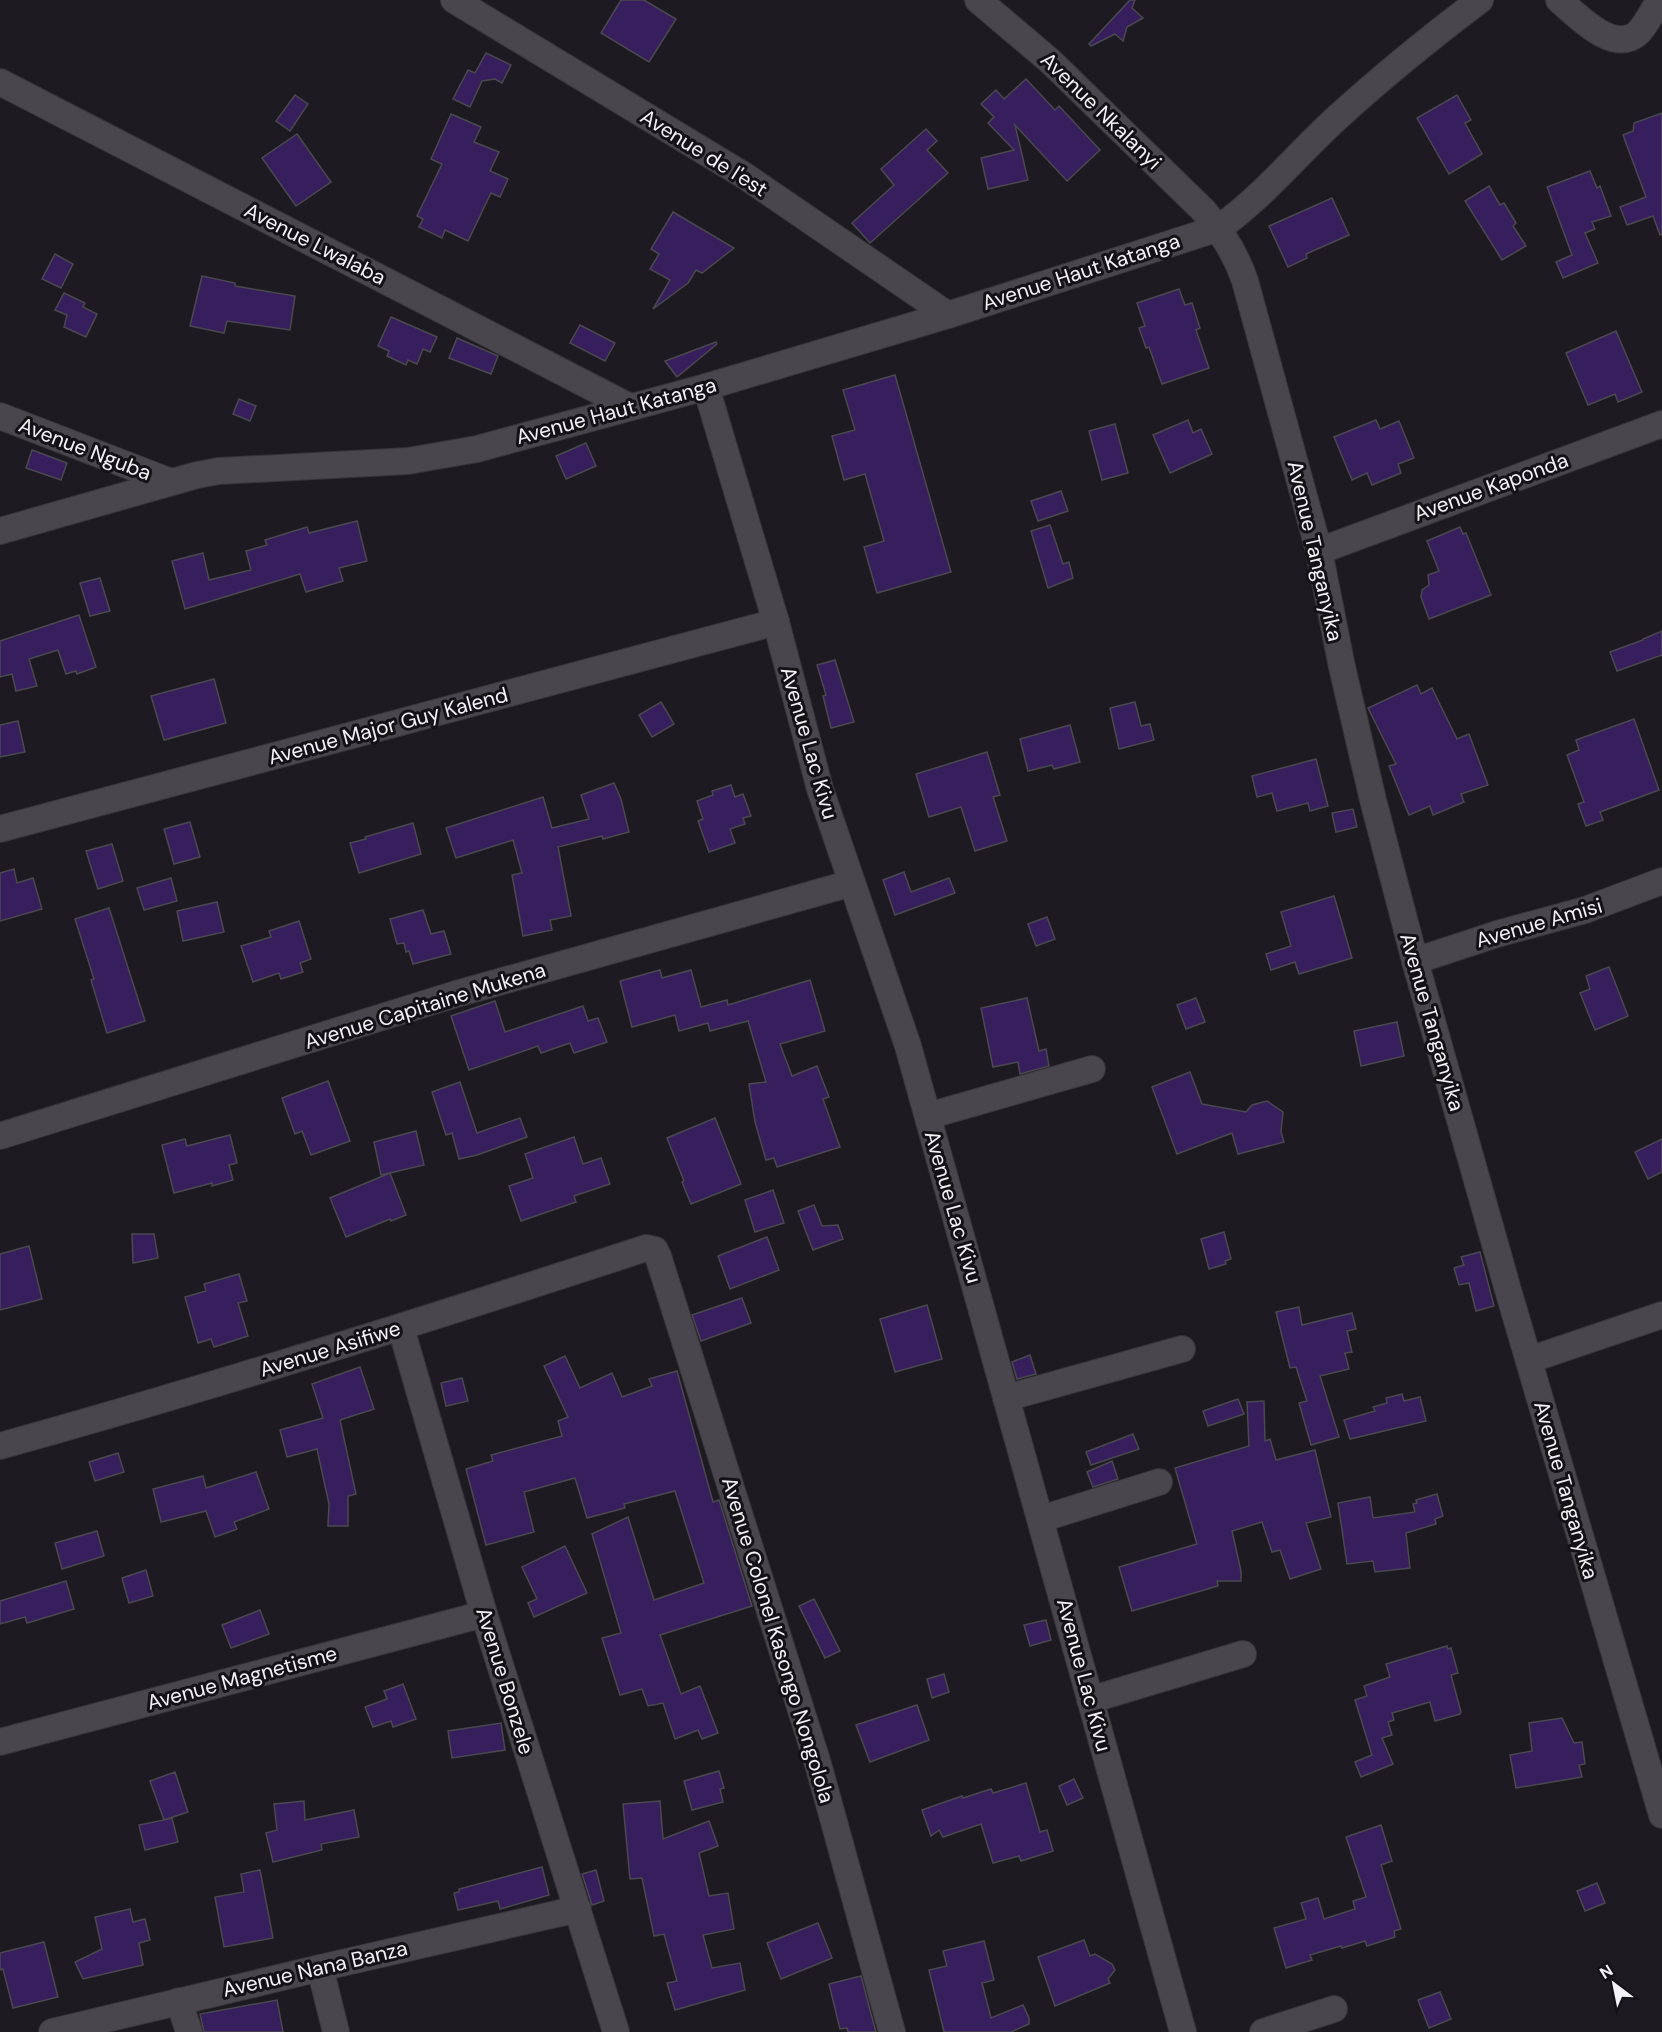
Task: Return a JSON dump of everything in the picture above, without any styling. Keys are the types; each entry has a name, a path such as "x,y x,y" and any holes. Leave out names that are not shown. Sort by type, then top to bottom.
{"street":[{"name":"Avenue de l'est","path":"454,0 744,176 948,315"},
{"name":"Avenue Nkalanyi","path":"978,0 1050,62 1218,228"},
{"path":"1218,228 1239,212 1363,95 1421,45 1480,0"},
{"path":"1559,0 1602,35 1623,40 1639,31 1660,0"},
{"name":"Avenue Lwalaba","path":"0,82 630,407"},
{"name":"Avenue Haut Katanga","path":"0,531 171,482 219,471 408,461 477,449 706,387 948,315 1218,228"},
{"name":"Avenue Tanganyika","path":"1218,228 1238,261 1245,281 1319,550 1344,678 1414,961 1662,1815"},
{"name":"Avenue Lac Kivu","path":"706,387 776,622 820,789 908,1046 1183,2032"},
{"name":"Avenue Nguba","path":"0,416 171,482"},
{"name":"Avenue Kaponda","path":"1319,550 1662,424"},
{"name":"Avenue Major Guy Kalend","path":"0,829 776,622"},
{"name":"Avenue Amisi","path":"1414,961 1497,934 1586,910 1662,881"},
{"name":"Avenue Capitaine Mukena","path":"0,1136 456,994 852,883"},
{"path":"928,1116 1092,1070"},
{"name":"Avenue Asifiwe","path":"0,1446 88,1422 401,1328 646,1248 656,1251"},
{"name":"Avenue Colonel Kasongo Nongolola","path":"656,1251 818,1764 892,2032"},
{"path":"1529,1360 1662,1315"},
{"name":"Avenue Bonzele","path":"401,1328 484,1614 616,2032"},
{"path":"1006,1398 1182,1349"},
{"path":"1041,1519 1159,1482"},
{"name":"Avenue Magnetisme","path":"0,1742 484,1614"},
{"path":"1090,1700 1242,1654"},
{"name":"Avenue Nana Banza","path":"52,2032 578,1909"},
{"path":"320,1968 336,2032"},
{"path":"179,2001 189,2032"},
{"path":"1263,2032 1334,2009"}],"building":[{"path":"621,0 644,0 676,19 649,62 601,33"},
{"path":"1130,0 1135,0 1132,8 1143,18 1127,27 1123,41 1115,34 1091,46 1089,44"},
{"path":"486,53 511,65 502,83 495,79 482,81 470,107 453,99 468,70 475,73"},
{"path":"1026,79 1055,110 1059,106 1100,150 1067,181 1015,125 1028,180 988,189 981,158 1014,150 988,123 994,117 981,104 996,90 1004,99"},
{"path":"295,95 308,104 290,131 276,121"},
{"path":"1457,95 1471,120 1465,123 1482,154 1449,174 1417,118"},
{"path":"1662,113 1662,234 1660,235 1653,216 1627,225 1620,207 1646,197 1623,135 1633,131 1634,123"},
{"path":"451,114 481,127 474,142 499,152 490,171 508,179 500,197 491,193 468,241 445,230 442,238 419,227 423,219 417,216 442,164 431,159"},
{"path":"926,129 937,141 927,150 948,173 870,243 852,223 894,185 881,169"},
{"path":"297,134 331,182 296,206 262,158"},
{"path":"1590,171 1597,188 1600,186 1611,216 1592,222 1595,229 1585,233 1598,263 1563,278 1556,262 1572,255 1547,187"},
{"path":"1489,186 1500,205 1504,203 1516,223 1513,226 1526,246 1502,260 1465,201"},
{"path":"1332,198 1349,235 1306,254 1307,258 1288,267 1269,226"},
{"path":"673,212 734,248 702,273 696,270 688,283 653,309 670,280 650,269 659,254 651,249"},
{"path":"55,254 73,264 61,288 42,279"},
{"path":"202,276 235,283 235,286 295,296 290,330 227,321 224,333 190,326"},
{"path":"1179,289 1185,305 1192,303 1200,328 1196,330 1209,368 1162,384 1149,347 1146,348 1139,328 1145,326 1137,303"},
{"path":"64,293 85,303 83,307 97,314 86,337 64,327 67,315 55,310"},
{"path":"391,317 437,337 430,352 423,349 417,364 408,360 406,365 387,356 389,351 378,346"},
{"path":"580,325 615,343 605,361 570,343"},
{"path":"1616,331 1642,392 1618,402 1615,394 1588,405 1566,353"},
{"path":"457,338 498,356 491,374 449,358"},
{"path":"716,342 717,344 677,377 665,361"},
{"path":"895,375 951,572 877,593 864,547 884,541 865,474 844,480 832,436 855,430 843,390"},
{"path":"239,399 256,406 250,421 233,414"},
{"path":"1188,420 1193,433 1201,429 1212,454 1170,473 1153,435"},
{"path":"1376,420 1380,429 1399,421 1414,458 1398,464 1401,473 1372,485 1367,473 1352,480 1334,437"},
{"path":"1115,424 1128,473 1102,480 1089,431"},
{"path":"586,443 596,466 566,479 556,456"},
{"path":"32,450 67,463 61,480 26,468"},
{"path":"1061,491 1068,511 1038,521 1031,501"},
{"path":"357,521 367,561 339,568 343,581 306,592 300,574 185,609 172,561 203,553 209,580 251,570 246,551 267,545 265,540 307,527 309,533"},
{"path":"1050,525 1063,564 1069,562 1073,578 1048,588 1031,531"},
{"path":"1460,527 1463,534 1466,533 1491,595 1429,619 1421,597 1422,590 1429,585 1428,575 1439,571 1427,541"},
{"path":"100,578 110,611 90,616 80,583"},
{"path":"79,615 96,667 77,674 76,671 66,674 58,650 29,659 37,686 16,691 12,674 0,677 0,641"},
{"path":"1662,631 1662,655 1617,671 1610,652"},
{"path":"835,660 854,722 831,728 823,696 826,695 817,665"},
{"path":"214,679 226,723 164,740 151,696"},
{"path":"1417,685 1421,694 1432,688 1457,739 1469,734 1488,785 1461,794 1464,802 1433,815 1430,806 1409,815 1389,766 1396,764 1368,708"},
{"path":"661,702 674,724 652,737 639,715"},
{"path":"1135,702 1141,726 1150,724 1154,740 1119,749 1110,708"},
{"path":"1634,719 1659,790 1600,812 1603,820 1586,826 1578,804 1584,802 1567,755 1579,750 1576,740"},
{"path":"18,721 25,752 0,757 0,725"},
{"path":"1070,725 1080,762 1054,769 1052,765 1028,771 1020,739"},
{"path":"987,752 1000,795 993,797 1007,841 975,851 961,807 929,817 916,774"},
{"path":"1316,759 1328,806 1310,811 1308,803 1277,811 1272,793 1257,797 1252,776"},
{"path":"614,783 621,799 629,832 558,847 571,916 550,920 552,930 523,936 512,875 522,873 513,840 456,858 446,828 543,797 552,828 589,819 581,795"},
{"path":"731,785 735,797 743,794 751,816 743,818 745,824 730,829 735,843 709,852 698,821 703,819 697,801 713,795 712,791"},
{"path":"1353,809 1357,827 1336,832 1332,813"},
{"path":"190,822 200,857 174,864 164,829"},
{"path":"413,823 421,854 359,873 350,843"},
{"path":"112,844 123,881 98,889 86,851"},
{"path":"14,869 17,883 33,878 42,909 0,921 0,873"},
{"path":"904,872 911,892 949,878 955,893 895,915 883,880"},
{"path":"171,878 177,901 144,910 137,888"},
{"path":"1334,896 1352,958 1299,974 1295,962 1271,970 1266,954 1291,946 1281,912"},
{"path":"217,902 224,932 183,941 177,911"},
{"path":"109,908 145,1021 107,1033 91,980 94,979 75,919"},
{"path":"423,910 431,934 444,931 451,954 413,964 404,943 397,944 390,919"},
{"path":"1047,917 1055,939 1036,946 1028,924"},
{"path":"299,921 311,959 300,963 303,972 281,979 279,973 253,982 241,946 271,937 269,931"},
{"path":"1609,967 1628,1016 1595,1030 1580,993 1590,989 1586,976"},
{"path":"660,970 662,978 691,970 701,1007 727,1000 728,1005 810,980 825,1031 780,1044 792,1076 817,1066 829,1097 823,1099 840,1147 777,1167 774,1158 766,1160 755,1122 749,1084 766,1082 748,1021 710,1031 708,1023 679,1031 675,1015 632,1027 620,981"},
{"path":"1027,998 1039,1051 1046,1049 1049,1066 1020,1074 1018,1062 993,1067 981,1008"},
{"path":"1196,998 1205,1022 1186,1029 1177,1005"},
{"path":"495,1001 505,1032 583,1006 588,1021 598,1018 607,1042 574,1053 570,1043 541,1053 538,1046 469,1070 451,1016"},
{"path":"1397,1022 1404,1056 1361,1066 1354,1031"},
{"path":"1190,1072 1202,1104 1246,1112 1252,1105 1267,1101 1283,1112 1281,1132 1284,1142 1238,1154 1232,1133 1177,1154 1152,1087"},
{"path":"328,1081 350,1141 311,1155 302,1131 295,1134 282,1098"},
{"path":"460,1082 477,1133 520,1118 527,1137 459,1159 452,1133 446,1135 432,1092"},
{"path":"715,1118 741,1184 691,1204 667,1138"},
{"path":"416,1131 424,1165 381,1175 374,1142"},
{"path":"230,1135 237,1163 229,1165 233,1180 174,1193 162,1145 185,1139 187,1146"},
{"path":"574,1137 583,1164 601,1158 610,1184 574,1196 576,1202 521,1221 509,1186 533,1178 525,1154"},
{"path":"1662,1139 1662,1172 1648,1179 1635,1152"},
{"path":"390,1173 406,1215 346,1237 330,1198"},
{"path":"773,1190 784,1223 755,1232 745,1200"},
{"path":"814,1205 822,1226 838,1225 843,1239 813,1250 798,1211"},
{"path":"1224,1232 1231,1259 1225,1261 1226,1264 1209,1269 1201,1239"},
{"path":"132,1234 154,1234 158,1258 133,1263"},
{"path":"767,1237 779,1270 730,1289 718,1256"},
{"path":"29,1246 42,1299 0,1310 0,1254"},
{"path":"1480,1252 1494,1306 1476,1311 1469,1283 1459,1285 1454,1268 1464,1265 1461,1257"},
{"path":"239,1274 247,1301 238,1303 248,1336 214,1347 211,1339 198,1343 185,1297 206,1291 204,1284"},
{"path":"742,1298 751,1323 701,1341 692,1315"},
{"path":"927,1305 942,1359 895,1372 880,1319"},
{"path":"1299,1307 1302,1325 1352,1313 1356,1329 1347,1331 1352,1352 1345,1353 1349,1369 1320,1376 1339,1437 1311,1445 1299,1403 1307,1401 1296,1367 1290,1368 1276,1312"},
{"path":"1030,1355 1036,1374 1017,1379 1012,1362"},
{"path":"565,1356 580,1388 612,1373 622,1397 652,1386 649,1379 677,1371 713,1502 719,1500 752,1606 660,1635 681,1694 700,1686 718,1733 702,1739 698,1730 675,1739 663,1703 648,1706 642,1689 620,1695 602,1638 621,1633 592,1534 628,1517 654,1600 704,1583 675,1491 624,1504 625,1508 587,1518 575,1478 524,1492 534,1532 486,1545 466,1469 493,1461 491,1455 562,1436 558,1421 568,1417 544,1366"},
{"path":"360,1367 374,1409 340,1420 356,1494 348,1496 348,1526 328,1526 329,1504 317,1449 287,1457 280,1430 323,1418 312,1384"},
{"path":"462,1378 468,1401 446,1406 441,1383"},
{"path":"1402,1394 1404,1401 1420,1397 1426,1421 1350,1439 1344,1420 1375,1411 1373,1407 1387,1403 1386,1398"},
{"path":"1238,1399 1244,1414 1208,1426 1203,1411"},
{"path":"1264,1401 1265,1441 1270,1439 1276,1460 1315,1450 1331,1517 1306,1523 1321,1569 1290,1579 1280,1550 1272,1552 1262,1522 1232,1531 1241,1581 1217,1581 1218,1586 1132,1611 1119,1567 1197,1544 1175,1468 1249,1446 1247,1402"},
{"path":"1133,1434 1139,1449 1091,1465 1086,1452"},
{"path":"118,1453 124,1472 95,1481 89,1462"},
{"path":"1112,1461 1118,1479 1093,1487 1087,1472"},
{"path":"256,1472 269,1509 234,1522 237,1529 215,1537 206,1511 161,1522 153,1489 203,1476 206,1488"},
{"path":"1437,1494 1443,1516 1435,1519 1436,1524 1406,1533 1410,1568 1375,1572 1373,1561 1347,1564 1338,1503 1370,1497 1373,1518 1415,1512 1413,1504 1417,1503 1416,1500"},
{"path":"97,1531 104,1556 62,1569 55,1543"},
{"path":"565,1546 587,1593 534,1617 528,1603 537,1599 522,1567"},
{"path":"146,1570 153,1596 129,1603 122,1578"},
{"path":"66,1581 74,1609 27,1623 25,1617 0,1624 0,1601"},
{"path":"814,1599 840,1651 825,1658 799,1606"},
{"path":"260,1610 269,1634 231,1648 222,1625"},
{"path":"1046,1620 1051,1640 1030,1646 1024,1625"},
{"path":"1447,1646 1448,1649 1451,1648 1458,1673 1451,1675 1460,1714 1435,1721 1430,1702 1392,1713 1394,1720 1388,1722 1392,1735 1382,1738 1393,1764 1361,1777 1355,1762 1372,1755 1355,1700 1367,1696 1364,1686 1390,1677 1386,1664"},
{"path":"944,1674 949,1692 932,1698 927,1679"},
{"path":"403,1684 416,1719 393,1727 391,1721 373,1727 365,1707 387,1699 384,1691"},
{"path":"917,1705 929,1740 870,1762 856,1725"},
{"path":"1562,1718 1574,1743 1582,1742 1585,1764 1579,1765 1582,1777 1516,1788 1510,1755 1532,1751 1529,1723"},
{"path":"501,1723 505,1750 452,1758 448,1731"},
{"path":"719,1771 724,1788 720,1789 723,1802 692,1810 684,1781"},
{"path":"175,1772 188,1812 164,1820 150,1781"},
{"path":"1074,1779 1083,1798 1067,1805 1059,1786"},
{"path":"1026,1783 1040,1832 1047,1830 1053,1851 1021,1861 1019,1856 993,1863 981,1824 943,1837 939,1830 931,1836 922,1810 962,1796 963,1798 991,1789 993,1793"},
{"path":"304,1801 305,1820 354,1810 359,1837 321,1844 322,1850 273,1862 266,1833 277,1830 274,1804"},
{"path":"660,1801 663,1839 709,1821 718,1846 699,1853 709,1896 728,1893 734,1929 703,1935 712,1968 740,1963 745,1990 675,2010 667,1983 677,1981 664,1934 654,1936 642,1878 630,1879 623,1804"},
{"path":"172,1818 178,1842 145,1850 139,1825"},
{"path":"1381,1825 1392,1861 1381,1865 1401,1929 1394,1931 1395,1937 1367,1946 1365,1941 1342,1948 1341,1946 1310,1955 1312,1960 1286,1968 1274,1928 1306,1919 1301,1903 1318,1898 1324,1919 1355,1909 1353,1901 1366,1897 1346,1837"},
{"path":"542,1867 549,1895 500,1909 498,1901 458,1910 454,1893 459,1892 459,1889"},
{"path":"260,1870 273,1938 224,1947 215,1897 244,1892 241,1874"},
{"path":"596,1870 604,1901 592,1905 582,1874"},
{"path":"1597,1883 1605,1903 1585,1911 1577,1891"},
{"path":"130,1909 133,1922 145,1919 150,1940 139,1943 143,1965 83,1979 75,1962 102,1949 95,1917"},
{"path":"818,1923 832,1958 781,1979 767,1943"},
{"path":"1084,1940 1090,1956 1095,1954 1112,1964 1115,1970 1108,1979 1110,1983 1055,2006 1038,1957"},
{"path":"984,1941 994,1980 982,1983 991,2018 1023,2005 1029,2018 1029,2024 1011,2032 944,2032 929,1970 947,1966 943,1951"},
{"path":"44,1942 58,1997 13,2008 3,1969 0,1970 0,1953"},
{"path":"861,1976 876,2032 848,2032 847,2028 840,2029 829,1984"},
{"path":"1440,1992 1451,2019 1429,2028 1418,2000"},
{"path":"277,2000 283,2032 204,2032 200,2014"}]}
